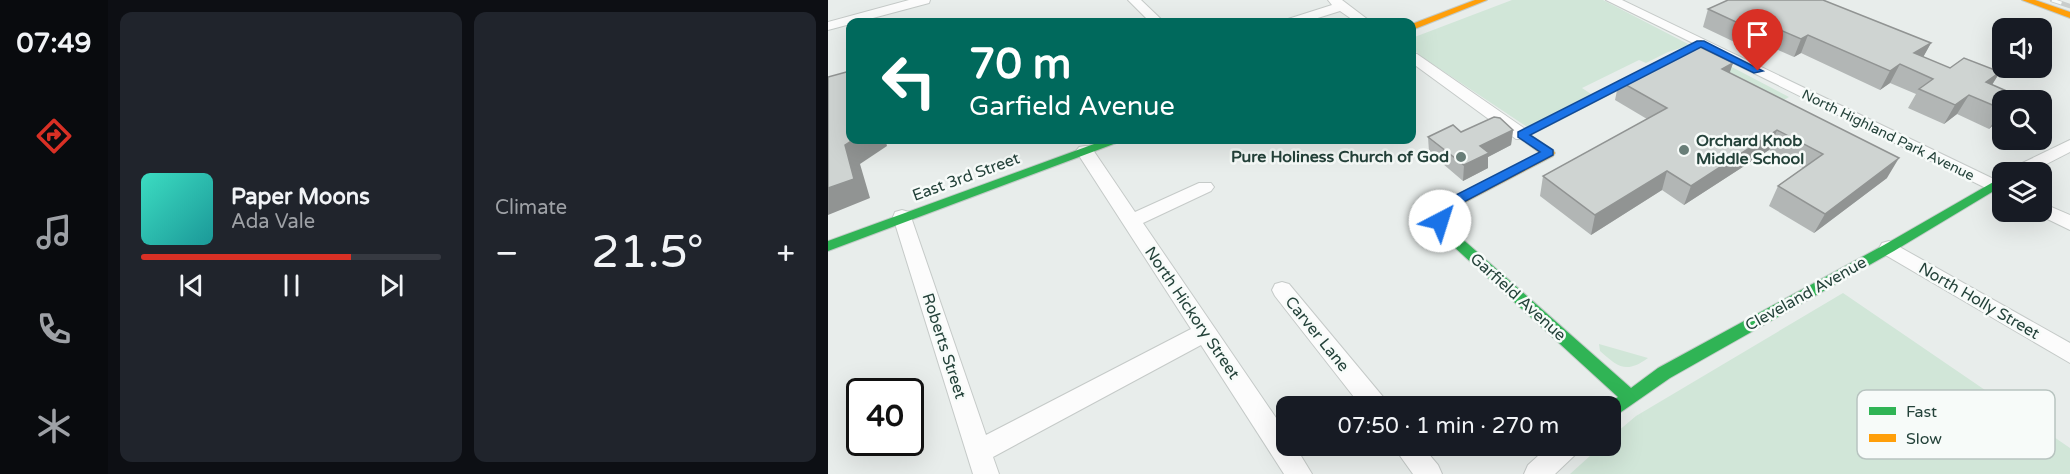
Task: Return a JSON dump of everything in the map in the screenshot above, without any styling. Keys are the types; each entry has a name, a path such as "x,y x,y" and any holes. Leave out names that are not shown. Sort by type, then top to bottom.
{"street":[{"path":"858,18 924,0"},
{"path":"1134,0 1153,18"},
{"path":"1416,25 1483,0"},
{"name":"North Highland Park Avenue","path":"1612,0 1992,183"},
{"path":"2026,0 2070,15"},
{"path":"1302,18 1338,3 1359,18"},
{"path":"828,26 846,21"},
{"path":"1416,60 1522,135 1701,43"},
{"name":"Garfield Avenue","path":"1522,135 1549,153 1451,203 1442,212 1440,221 1445,231 1630,398"},
{"name":"East 3rd Street","path":"828,246 1104,144"},
{"path":"2037,162 2070,145"},
{"name":"North Hickory Street","path":"1085,151 1299,474"},
{"path":"1131,221 1205,187"},
{"name":"Cleveland Avenue","path":"1621,405 1664,373 1992,190"},
{"path":"2052,214 2070,223"},
{"name":"Roberts Street","path":"902,217 986,474"},
{"name":"North Holly Street","path":"1889,248 2070,354"},
{"name":"Carver Lane","path":"1282,290 1367,396"},
{"path":"979,451 1205,332"},
{"path":"1414,456 1429,474"},
{"path":"1537,474 1556,456"}],"green space":[{"path":"1512,0 1603,0 1690,45 1668,52 1646,63 1639,60 1582,88 1591,94 1527,127 1422,57 1416,52 1416,36"},
{"path":"1728,65 1789,97 1772,107 1716,70"},
{"path":"1843,293 1985,390 1857,390 1857,459 2055,459 2055,438 2070,448 2070,474 1570,474 1590,456 1621,456 1621,429 1636,416"},
{"path":"1599,344 1648,358 1634,366 1622,366 1600,351"}],"building":[{"path":"1728,0 1823,0 1931,43 1914,53 1950,68 1964,58 1992,69 1992,78 1986,82 2004,90 1992,90 1992,105 1969,95 1955,105 1919,89 1933,79 1900,64 1890,71 1808,35 1801,39 1764,23 1751,29 1708,9"},
{"name":"Orchard Knob Middle School","path":"1694,44 1733,63 1722,69 1899,158 1825,214 1778,186 1823,154 1777,130 1691,186 1667,171 1595,215 1543,176 1667,108 1619,81"},
{"path":"846,72 845,145 854,179 828,188 828,77"},
{"path":"1494,117 1500,118 1513,130 1480,146 1489,153 1464,165 1428,137 1453,125 1461,132"}],"railway":[{"path":"2052,0 2070,6"}],"traffic: fast":[{"path":"828,246 1104,144"},
{"path":"1621,405 1664,373 1889,248 1992,187"},
{"path":"1449,205 1441,217 1445,231 1630,398"}],"traffic: slow":[{"path":"1416,25 1483,0"},
{"path":"2026,0 2070,15"},
{"path":"1449,205 1549,153 1522,135 1701,43"}],"place":[{"name":"Orchard Knob Middle School","path":"1684,150"},
{"name":"Pure Holiness Church of God","path":"1461,157"}],"route":[{"path":"1440,221 1442,212 1451,203 1549,153 1522,135 1701,43 1758,71"}]}
